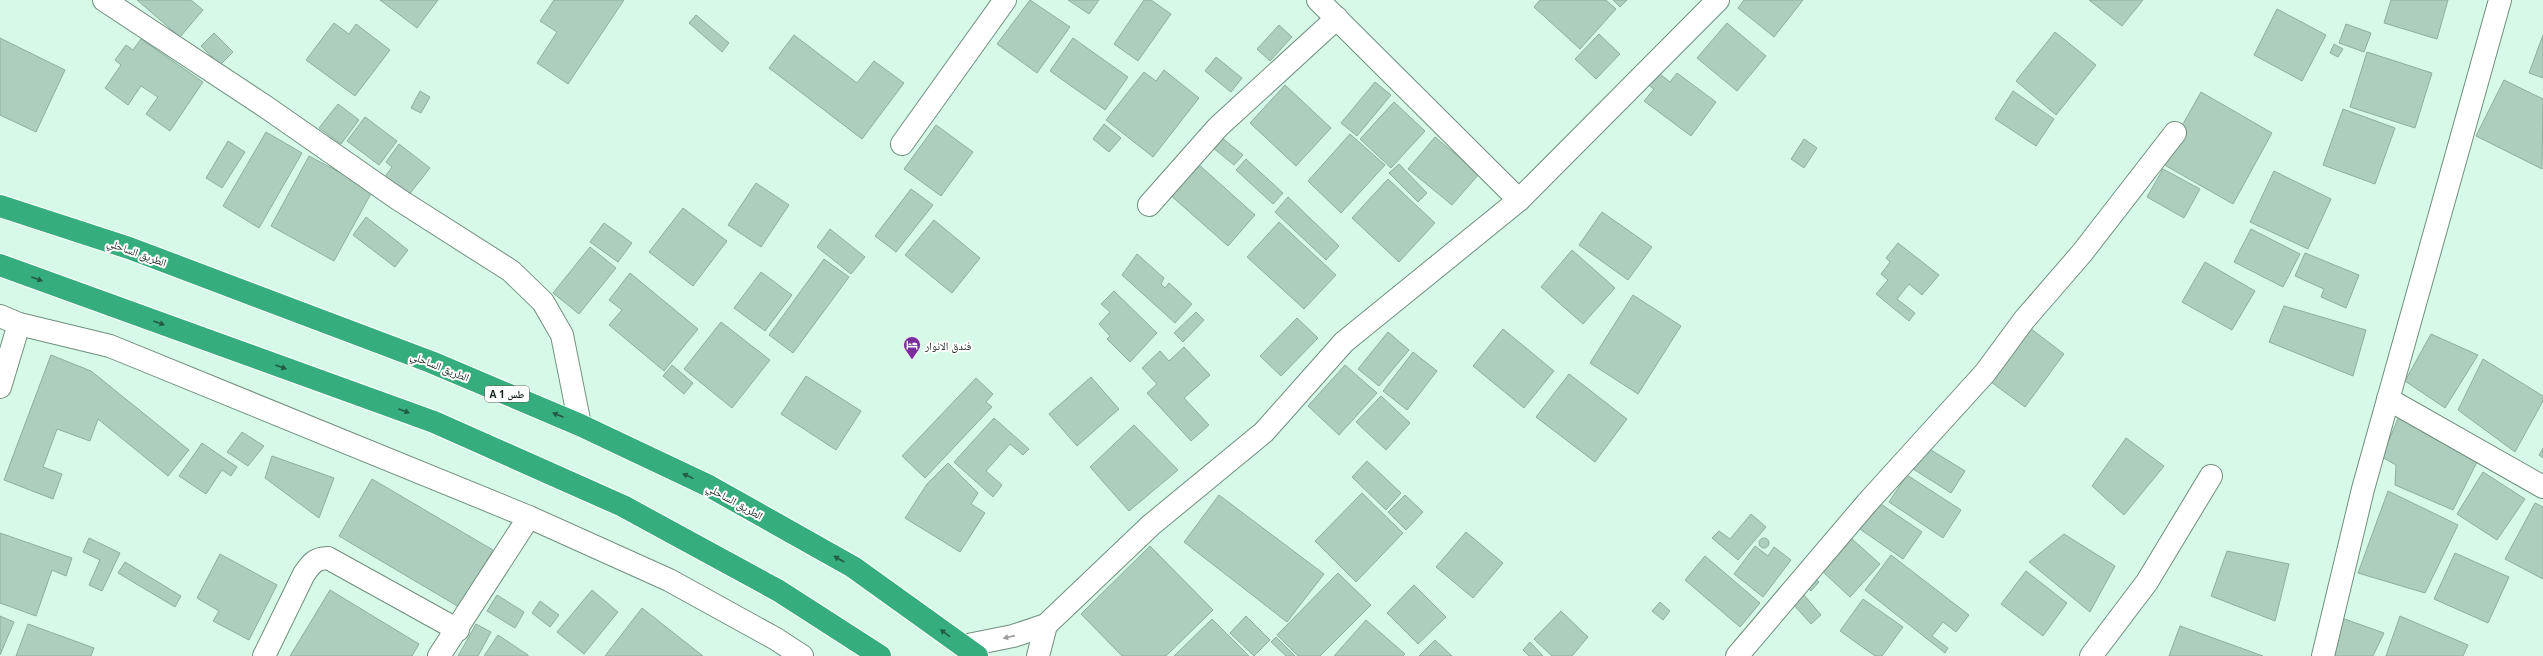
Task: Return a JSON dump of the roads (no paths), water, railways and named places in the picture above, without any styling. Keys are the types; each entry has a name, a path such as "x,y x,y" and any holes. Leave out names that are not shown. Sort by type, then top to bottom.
{"highway":[{"name":"الطريق الساحلي","path":"0,206 129,248 424,359 580,425 709,486 853,567 970,651"},
{"path":"0,265 434,422 609,499 779,591 880,656"}],"street":[{"path":"104,0 266,107 398,200 511,271 543,302 562,335 580,425"},
{"path":"902,144 1006,0"},
{"path":"1318,0 1519,200"},
{"path":"970,651 1046,625 1151,526 1264,432 1344,342 1519,200 1718,0"},
{"path":"2323,656 2363,489 2500,0"},
{"path":"1149,205 1218,127 1336,18"},
{"path":"1736,656 1866,503 1985,373 2024,320 2082,254 2175,133"},
{"path":"0,387 10,320 110,346 529,517 669,580 776,639 802,656"},
{"path":"2388,399 2543,487"},
{"path":"2091,656 2147,582 2211,476"},
{"path":"439,656 458,630 529,517"},
{"path":"264,656 304,574 312,563 319,558 328,558 458,630"},
{"path":"1038,656 1046,625"}],"place":[{"name":"فندق الانوار","path":"912,360"}]}
